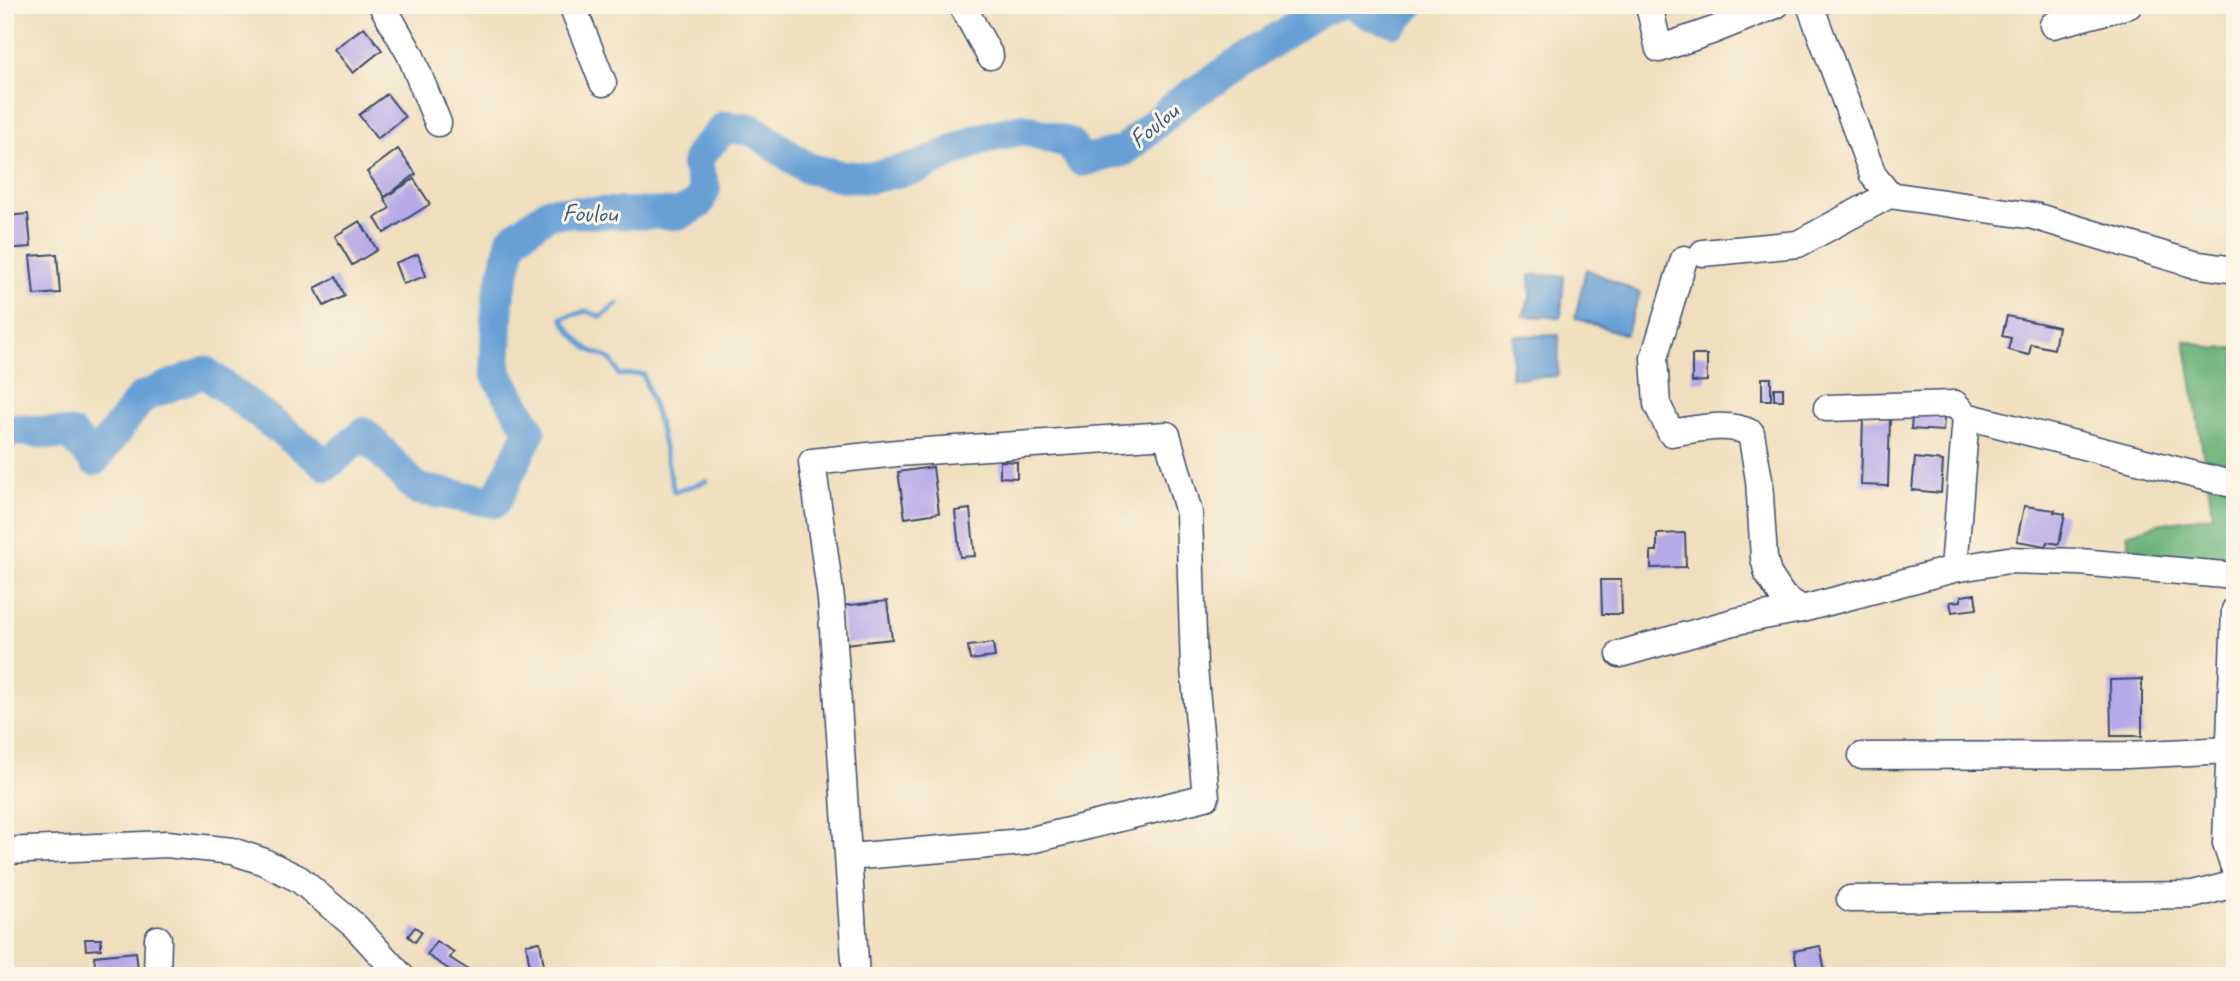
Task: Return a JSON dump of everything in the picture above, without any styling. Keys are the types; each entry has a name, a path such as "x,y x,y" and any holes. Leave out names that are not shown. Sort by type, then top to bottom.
{"street":[{"path":"382,5 410,54 438,123"},
{"path":"572,5 603,83"},
{"path":"962,5 990,56"},
{"path":"1649,5 1659,49 1776,5"},
{"path":"1810,5 1872,175 1889,195"},
{"path":"2053,25 2129,5"},
{"path":"1802,609 1783,597 1768,574 1759,480 1751,433 1744,429 1713,427 1671,433 1657,404 1654,358 1693,256 1798,244 1889,195 2034,216 2193,264 2235,270"},
{"path":"1826,408 1955,404 1966,416 2235,485"},
{"path":"1954,569 1966,416"},
{"path":"849,857 1023,842 1206,797 1194,668 1189,513 1167,435 897,453 812,462 831,599 856,976"},
{"path":"1620,654 1737,621 1802,609 1954,569 2008,560 2080,562 2231,576 2235,609 2226,843 2235,870"},
{"path":"1862,756 2127,755 2232,741"},
{"path":"5,851 167,844 232,851 262,861 299,879 355,926 401,976"},
{"path":"1850,899 2193,895 2235,884"},
{"path":"157,976 158,939"}],"green space":[{"path":"2185,340 2216,349 2235,348 2235,576 2133,567 2127,534 2162,523 2213,516"}],"water":[{"path":"1586,269 1640,293 1626,335 1575,318"},
{"path":"1530,275 1564,276 1561,317 1523,316 1531,294"},
{"path":"1559,335 1558,376 1511,378 1514,336"}],"building":[{"path":"364,27 382,50 353,73 334,49"},
{"path":"387,94 405,117 377,139 359,115"},
{"path":"398,149 416,174 385,197 367,172"},
{"path":"414,179 430,204 384,233 375,218 390,208 384,198"},
{"path":"28,214 31,247 5,249 5,216"},
{"path":"360,221 377,250 352,265 335,236"},
{"path":"57,254 60,293 34,295 30,256"},
{"path":"418,254 426,276 403,284 395,263"},
{"path":"5,273 10,300 5,300"},
{"path":"336,277 345,296 324,306 315,288"},
{"path":"2007,316 2058,327 2054,349 2031,344 2029,355 2008,350 2011,338 2002,336"},
{"path":"1692,355 1707,355 1707,381 1692,382"},
{"path":"1762,378 1771,378 1771,400 1762,400"},
{"path":"1774,388 1783,388 1783,400 1774,400"},
{"path":"1912,415 1944,417 1943,431 1911,429"},
{"path":"1863,418 1890,419 1888,486 1861,485"},
{"path":"1915,458 1943,461 1941,493 1912,490"},
{"path":"1000,461 1017,462 1017,478 1000,477"},
{"path":"933,467 939,513 905,518 898,472"},
{"path":"2024,506 2065,514 2059,544 2047,542 2046,546 2017,541"},
{"path":"970,509 975,556 960,557 955,511"},
{"path":"1685,533 1686,567 1651,568 1651,551 1657,551 1657,534"},
{"path":"1601,580 1621,580 1622,614 1602,614"},
{"path":"1975,594 1977,609 1952,612 1950,602 1961,601 1961,596"},
{"path":"887,601 892,639 845,644 841,606"},
{"path":"993,643 995,657 970,660 968,646"},
{"path":"2142,679 2142,736 2111,736 2110,680"},
{"path":"415,927 422,932 415,942 408,936"},
{"path":"85,939 101,939 101,949 86,950"},
{"path":"436,941 454,952 450,958 472,972 470,976 459,976 427,955"},
{"path":"540,942 544,966 530,968 526,944"},
{"path":"1820,946 1826,976 1799,976 1794,951"},
{"path":"136,952 138,969 96,972 94,956"}],"waterway":[{"name":"Foulou","path":"5,429 72,435 94,460 142,397 205,372 327,465 364,433 417,489 495,502 530,431 495,372 498,299 512,239 550,212 680,214 698,204 705,189 697,165 700,154 725,127 753,130 807,168 841,176 869,178 919,167 980,139 1023,129 1069,143 1082,161 1123,151 1180,102 1320,10 1337,5"},
{"name":"Foulou","path":"1355,5 1370,14 1394,21 1409,5"},
{"path":"617,304 601,317 587,311 562,318 584,345 609,359 619,375 643,374 659,424 674,492 707,481"}]}
